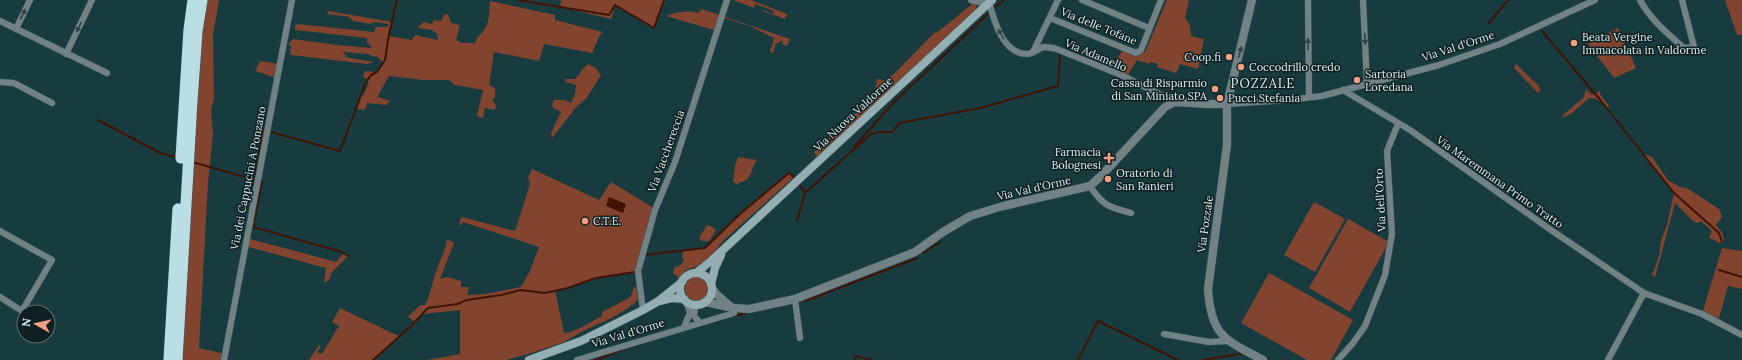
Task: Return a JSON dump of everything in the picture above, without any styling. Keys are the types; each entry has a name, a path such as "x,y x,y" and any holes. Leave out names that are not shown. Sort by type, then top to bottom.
{"highway":[{"path":"177,360 174,343 184,92 189,30 194,0"},
{"path":"169,360 174,343 197,31 202,0"}],"main road":[{"name":"Via Nuova Valdorme","path":"529,360 581,341 643,310 657,302 688,276 696,273 989,2"},
{"name":"Via Nuova Valdorme","path":"657,302 672,298 685,300 690,303 702,303 712,293 712,286 718,259 729,244"},
{"path":"696,273 704,275 712,286"},
{"path":"682,282 681,291 685,300"}],"street":[{"path":"16,28 30,0"},
{"path":"66,54 92,0"},
{"name":"Via dei Cappucini A Ponzano","path":"224,360 292,0"},
{"name":"Via Vacchereccia","path":"643,310 638,271 654,210 675,162 727,0"},
{"path":"971,0 989,2 994,22 1005,40 1014,50 1030,53 1050,18 1058,0"},
{"name":"Via delle Tofane","path":"1082,0 1149,28"},
{"name":"Via Pozzale","path":"1252,0 1227,104 1227,145 1208,289 1209,301 1218,331 1229,341 1263,360"},
{"path":"1308,0 1309,97"},
{"path":"1363,0 1367,84"},
{"name":"Via Val d'Orme","path":"577,360 700,323 734,311 795,299 915,252 943,232 970,216 1003,206 1090,186 1102,176 1165,107 1174,102 1227,104 1287,100 1343,90 1439,65 1500,44 1595,0"},
{"path":"1640,0 1644,10 1684,48 1694,47 1682,0"},
{"name":"Via delle Tofane","path":"1050,18 1136,53 1141,50 1159,1"},
{"path":"0,21 107,73"},
{"name":"Via Adamello","path":"1030,53 1044,47 1054,48 1121,75 1174,102"},
{"path":"0,82 17,85 52,103"},
{"name":"Via Maremmana Primo Tratto","path":"1343,90 1410,130 1550,230 1644,293 1702,314 1742,335"},
{"name":"Via dell'Orto","path":"1338,360 1365,326 1385,275 1392,234 1387,151 1398,124"},
{"path":"1090,186 1097,198 1107,206 1131,213"},
{"path":"0,231 52,260 22,311 0,297"},
{"path":"712,286 722,300 734,311"},
{"path":"1608,360 1644,293"},
{"path":"795,299 800,338"},
{"path":"684,327 690,313 685,300"},
{"path":"700,323 694,316 695,308 702,303"},
{"name":"Via Val d'Orme","path":"702,303 734,311"},
{"path":"1164,334 1209,342 1229,341"}],"shaded area":[{"path":"208,0 219,0 213,35 214,99 211,110 213,134 208,183 199,348 225,354 224,360 181,360 202,23"},
{"path":"561,0 664,0 654,28 615,5 611,19 560,7"},
{"path":"733,0 751,0 787,14 785,19 762,11 763,10 773,14 774,11 755,4 754,8"},
{"path":"1167,0 1189,0 1185,18 1190,25 1191,36 1204,39 1198,69 1180,64 1176,73 1157,67 1158,64 1151,62 1149,64 1137,60 1128,75 1112,68 1123,49 1138,55 1145,52"},
{"path":"1725,0 1742,0 1742,35 1737,35"},
{"path":"490,1 555,15 555,20 602,32 592,53 544,44 539,61 494,52 489,85 495,88 495,98 492,100 496,105 495,110 485,108 483,118 477,116 483,90 455,85 449,80 423,80 389,76 378,97 390,101 386,105 367,103 366,108 363,110 356,108 369,83 363,76 365,71 377,72 383,62 376,56 374,57 368,54 343,52 346,55 345,57 374,62 367,64 291,55 290,52 291,47 289,44 293,39 372,48 367,42 367,38 295,30 295,26 297,24 374,32 376,27 387,27 389,24 374,22 371,24 353,21 349,17 327,14 328,11 392,22 389,36 412,40 415,35 438,40 437,34 432,30 418,28 423,22 432,24 434,20 441,21 444,15 448,14 451,23 460,25 456,40 462,43 475,43 486,27 489,16"},
{"path":"972,2 977,6 975,11 817,157 814,152 877,93 875,90 877,79 887,81 934,33 939,31 971,5"},
{"path":"702,9 790,39 787,46 782,44 783,41 776,43 773,53 770,52 774,38 752,27 722,17 717,31 666,16 682,12 698,13"},
{"path":"1618,28 1636,68 1614,78 1588,44"},
{"path":"260,61 280,64 277,78 255,71"},
{"path":"588,64 596,68 601,75 586,99 577,106 552,138 551,133 561,112 553,108 552,104 554,100 564,100 571,103 575,94 576,85 566,82 565,79 575,79"},
{"path":"1516,64 1539,86 1540,92 1538,93 1514,68"},
{"path":"1586,89 1592,95 1600,91 1600,94 1609,106 1608,109 1600,101 1589,98 1572,113 1563,118 1563,115 1584,97"},
{"path":"1644,154 1652,157 1668,180 1680,187 1687,188 1719,209 1722,217 1716,225 1724,238 1723,244 1709,238 1712,231 1701,221 1698,223 1694,222 1675,203 1655,277 1652,275 1659,256 1661,240 1667,225 1674,193"},
{"path":"738,157 757,160 747,180 738,183 738,185 733,182"},
{"path":"532,169 599,200 611,182 655,210 635,272 596,278 568,288 555,290 564,333 578,329 602,316 602,312 631,296 634,287 636,287 638,299 634,304 612,318 585,330 564,342 535,352 506,360 427,360 460,354 460,310 423,314 415,322 408,317 420,305 425,305 447,239 454,243 440,279 447,277 461,281 461,287 469,287 467,295 485,294 521,287 530,271 539,247 463,222 461,226 459,222 462,217 515,231 530,184 528,178"},
{"path":"789,173 794,177 723,241 711,256 700,265 686,270 679,278 673,273 675,267 679,266 684,261 682,255 684,251 705,248 740,214"},
{"path":"609,197 626,204 623,213 606,206"},
{"path":"1314,202 1345,219 1315,272 1284,255"},
{"path":"1348,219 1389,242 1350,312 1309,288"},
{"path":"707,225 716,230 709,241 702,241 699,238"},
{"path":"247,238 336,262 344,253 348,256 332,272 329,280 324,283 326,268 245,246"},
{"path":"1722,248 1742,251 1742,289 1728,286 1718,322 1702,314"},
{"path":"1269,273 1353,320 1331,360 1307,360 1241,323"},
{"path":"697,277 706,280 709,289 706,298 697,301 688,298 685,289 688,280"},
{"path":"340,308 400,336 373,360 309,360 319,345 321,346 317,352 322,354 339,326 332,322"}],"waterway":[{"path":"271,132 340,151 366,82 371,75 377,72 385,60 397,0"},
{"path":"518,0 609,15 615,5 654,28 664,0"},
{"path":"994,8 1004,0"},
{"path":"1489,23 1508,0"},
{"path":"854,147 894,102 989,13"},
{"path":"1542,31 1602,102 1674,193 1719,233 1722,242"},
{"path":"797,221 805,193 871,134 879,132 893,132 899,123 980,108 1058,86 1060,55"},
{"path":"98,120 160,153 178,158"},
{"path":"255,180 263,131"},
{"path":"192,162 255,180"},
{"path":"644,255 705,248 740,214 789,173 796,179"},
{"path":"262,182 253,227 342,252 348,256"},
{"path":"798,182 805,193"},
{"path":"923,253 940,242"},
{"path":"805,301 917,258"},
{"path":"1719,270 1742,277"},
{"path":"373,360 410,327 428,308 457,304 467,300 501,295 521,290 545,293 568,288 596,278 635,272"},
{"path":"734,316 749,312"},
{"path":"1078,360 1098,321 1178,360"},
{"path":"595,360 627,348"},
{"path":"1203,360 1245,353"},
{"path":"855,360 856,356 871,360"}],"place":[{"name":"Beata Vergine Immacolata in Valdorme","path":"1574,43"},
{"name":"Coop.fi","path":"1229,57"},
{"name":"Coccodrillo credo","path":"1241,67"},
{"name":"Sartoria Loredana","path":"1357,80"},
{"name":"Cassa di Risparmio di San Miniato SPA","path":"1215,89"},
{"name":"Pucci Stefania","path":"1220,98"},
{"name":"Farmacia Bolognesi","path":"1109,158"},
{"name":"Oratorio di San Ranieri","path":"1108,179"},
{"name":"C.T.E.","path":"585,221"}],"district":[{"name":"POZZALE","path":"1263,83"}]}
